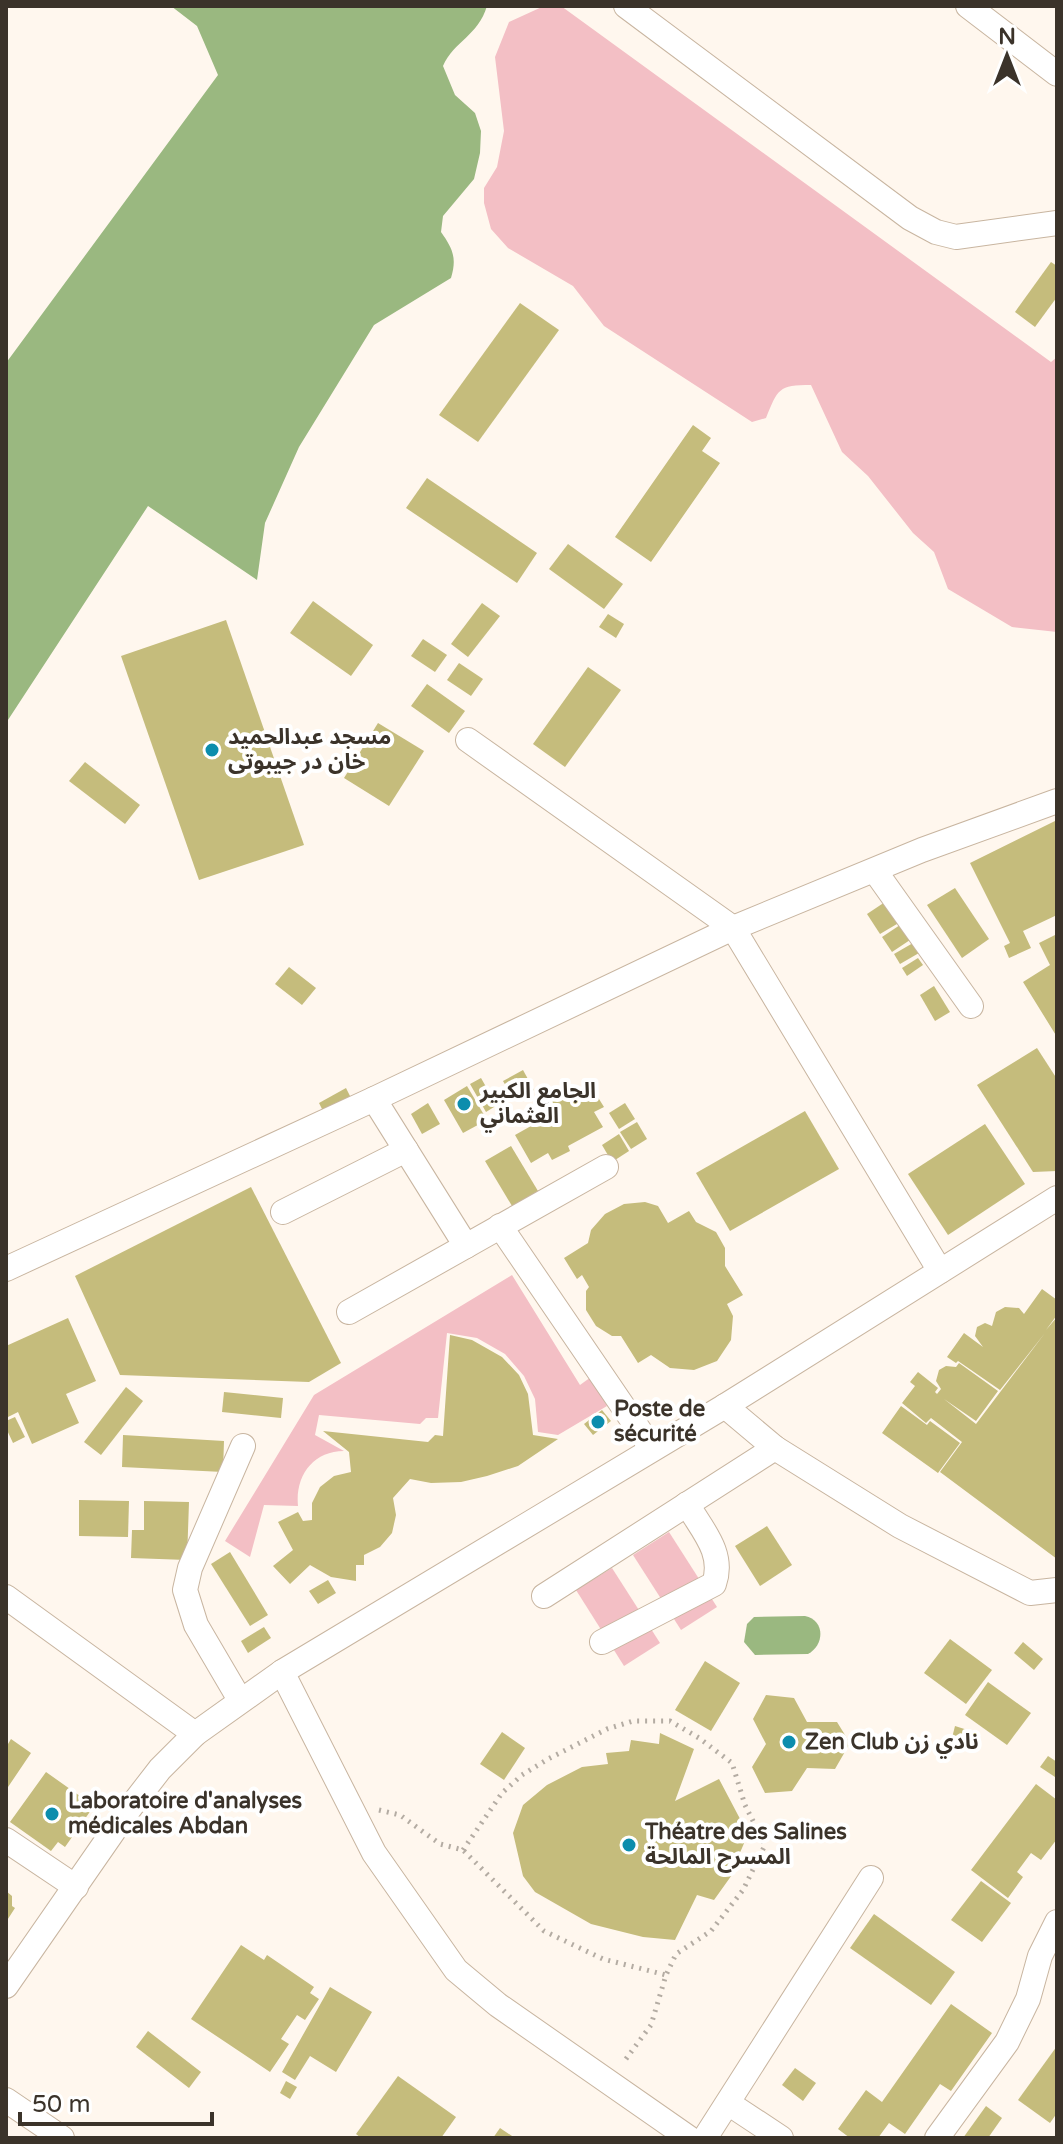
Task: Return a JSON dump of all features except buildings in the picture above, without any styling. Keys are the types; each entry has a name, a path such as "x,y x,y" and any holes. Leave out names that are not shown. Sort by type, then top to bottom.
{"street":[{"path":"626,6 910,218 936,232 956,237 1057,223"},
{"path":"968,6 1055,68"},
{"path":"468,740 733,928 940,1271"},
{"path":"6,1269 733,928 922,850 1057,801"},
{"path":"875,871 971,1006"},
{"path":"374,1099 466,1246"},
{"path":"283,1212 406,1150"},
{"path":"349,1312 606,1167"},
{"path":"6,1986 160,1769 188,1740 240,1700 1055,1203"},
{"path":"500,1226 652,1449"},
{"path":"725,1406 775,1448 900,1526 1030,1593 1057,1590"},
{"path":"240,1700 196,1625 185,1590 190,1568 243,1446"},
{"path":"544,1596 775,1448"},
{"path":"602,1642 714,1584 719,1569 716,1554 687,1504"},
{"path":"6,1597 188,1740"},
{"path":"282,1672 374,1853 456,1970 498,2005 689,2138"},
{"path":"6,1840 76,1887"},
{"path":"705,2138 871,1878"},
{"path":"937,2138 1007,2042 1028,1999 1040,1956 1057,1922"},
{"path":"6,2100 62,2138"},
{"path":"728,2103 781,2138"}],"path":[{"path":"463,1850 502,1793 522,1775 607,1729 633,1721 670,1721 732,1763 745,1805 765,1845 743,1890 711,1931 676,1954 666,1975 651,2025 608,2083"},
{"path":"347,1802 400,1815 440,1844 463,1850 544,1931 603,1959 666,1975"}],"shaded area":[{"path":"171,6 487,6 478,25 453,50 443,66 455,95 475,113 481,131 480,153 474,179 443,216 441,232 454,259 451,278 374,325 299,447 265,523 257,580 148,506 6,723 6,363 218,75 197,26"},
{"path":"544,6 561,6 1051,362 1057,357 1057,632 1012,627 948,589 934,552 913,533 868,476 842,452 811,385 785,388 773,401 766,418 752,422 604,326 573,286 508,248 491,229 484,203 484,188 497,167 504,131 495,57 509,22"},
{"path":"512,1275 580,1385 591,1377 607,1406 558,1435 538,1432 535,1399 524,1376 505,1354 477,1338 447,1333 438,1418 426,1418 420,1424 319,1415 315,1435 344,1451 323,1455 308,1467 300,1485 298,1506 264,1505 250,1557 225,1541 314,1395"},
{"path":"669,1532 717,1607 681,1630 633,1555"},
{"path":"612,1568 660,1643 624,1666 576,1590"},
{"path":"805,1616 816,1622 820,1633 818,1645 808,1654 755,1655 744,1642 747,1624 754,1617"}],"place":[{"name":"مسجد عبدالحمید خان در جیبوتی","path":"212,750"},
{"name":"الجامع الكبير العثماني","path":"464,1104"},
{"name":"Poste de sécurité","path":"598,1422"},
{"name":"Zen Club نادي زن","path":"789,1742"},
{"name":"Laboratoire d'analyses médicales Abdan","path":"52,1814"},
{"name":"Théatre des Salines المسرح المالحة","path":"629,1845"}]}
